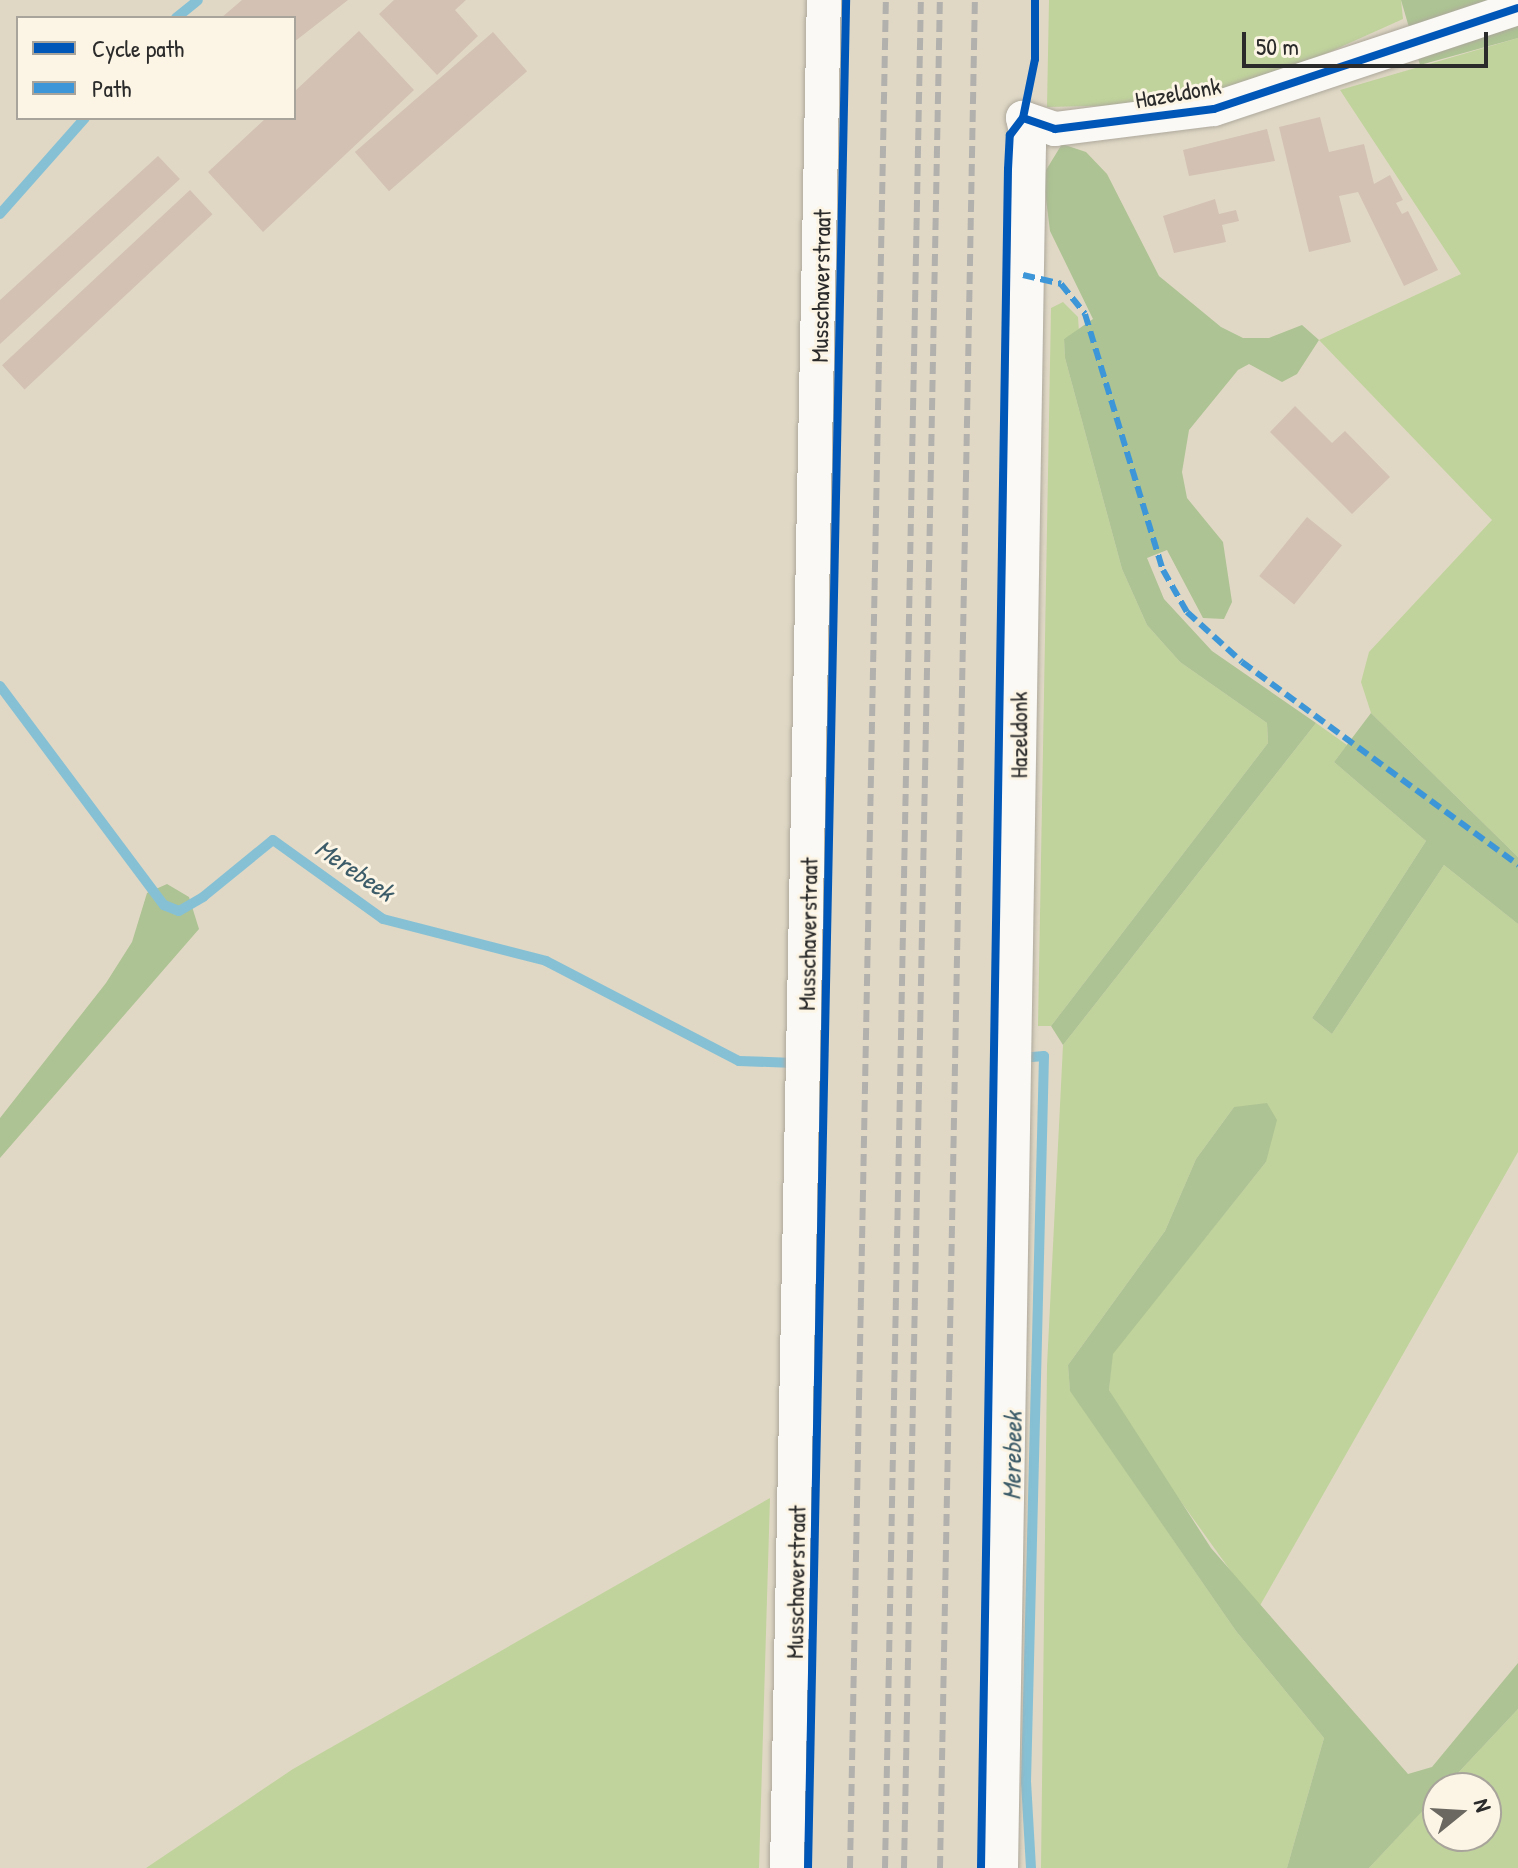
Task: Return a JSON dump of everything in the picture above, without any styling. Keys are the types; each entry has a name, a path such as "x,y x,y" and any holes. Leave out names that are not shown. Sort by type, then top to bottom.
{"street":[{"name":"Musschaverstraat","path":"787,1868 824,0"},
{"name":"Hazeldonk","path":"1001,1868 1029,146 1023,118 1055,129 1214,109 1518,8"}],"green space":[{"path":"1049,0 1401,0 1403,19 1276,76 1209,93 1136,105 1047,107"},
{"path":"1401,0 1518,0 1518,38 1420,65"},
{"path":"1518,38 1518,857 1371,713 1361,682 1369,652 1492,520 1319,340 1461,274 1340,90"},
{"path":"1062,144 1086,152 1107,174 1159,276 1221,327 1243,338 1269,338 1302,325 1319,340 1297,374 1282,382 1249,364 1238,370 1189,430 1182,472 1187,498 1223,542 1232,602 1224,619 1203,618 1167,550 1147,558 1164,599 1212,651 1316,723 1063,1045 1051,1026 1268,743 1267,723 1180,662 1147,625 1122,569 1065,358 1064,339 1093,319 1050,231 1043,175"},
{"path":"1063,302 1078,317 1079,332 1064,339 1065,358 1122,569 1147,625 1180,662 1267,723 1268,743 1051,1026 1038,1026 1051,308"},
{"path":"1371,713 1518,857 1518,924 1444,865 1332,1034 1312,1018 1426,841 1334,762"},
{"path":"1316,723 1347,745 1334,762 1426,841 1312,1018 1332,1034 1444,865 1518,924 1518,1152 1258,1609 1136,1439 1109,1390 1112,1354 1266,1162 1234,1107 1196,1159 1165,1231 1068,1365 1070,1390 1236,1631 1324,1738 1287,1868 1041,1868 1047,1366 1063,1045"},
{"path":"167,884 189,897 199,929 0,1158 0,1118 106,983 132,942 147,893"},
{"path":"1267,1103 1277,1120 1266,1162 1113,1354 1109,1390 1211,1548 1408,1774 1432,1767 1518,1663 1518,1709 1459,1772 1422,1772 1422,1811 1369,1868 1287,1868 1324,1738 1236,1631 1070,1391 1068,1365 1165,1231 1196,1159 1234,1107"},
{"path":"770,1498 759,1868 146,1868 293,1769"},
{"path":"1518,1709 1518,1868 1369,1868 1422,1811 1422,1852 1502,1852 1502,1772 1459,1772"}],"building":[{"path":"242,0 348,0 296,40 296,16 223,16"},
{"path":"394,0 466,0 455,10 478,36 437,75 379,14"},
{"path":"359,31 414,90 263,232 208,172 264,120 296,120 296,90"},
{"path":"493,32 527,71 389,191 355,152"},
{"path":"1320,117 1329,152 1364,144 1374,184 1390,175 1403,200 1396,203 1402,214 1408,211 1438,270 1404,286 1358,192 1339,196 1351,242 1309,252 1279,127"},
{"path":"1267,129 1275,161 1189,176 1183,150"},
{"path":"158,156 180,179 0,344 0,300"},
{"path":"190,190 213,214 25,389 2,365"},
{"path":"1215,199 1219,214 1236,210 1239,221 1222,225 1226,242 1174,253 1163,216"},
{"path":"1295,406 1332,443 1345,431 1390,477 1352,514 1270,432"},
{"path":"1307,517 1342,545 1294,604 1259,576"}],"waterway":[{"name":"Merebeek","path":"178,16 198,0"},
{"name":"Merebeek","path":"0,214 83,120"},
{"name":"Merebeek","path":"0,686 164,905 179,911 203,897 273,840 383,919 546,961 739,1061 795,1063"},
{"name":"Merebeek","path":"1031,1868 1026,1782 1044,1056 1032,1057"}],"railway":[{"path":"850,1868 886,0"},
{"path":"885,1868 921,0"},
{"path":"904,1868 940,0"},
{"path":"940,1868 975,0"}],"marked path":[{"path":"1023,275 1061,284 1085,314 1163,570 1187,612 1242,662 1518,865"}],"cycle path":[{"path":"808,1868 846,0"},
{"path":"981,1868 1008,169 1010,135 1023,118 1035,59 1035,0"},
{"path":"1023,118 1055,129 1214,109 1518,8"}]}
